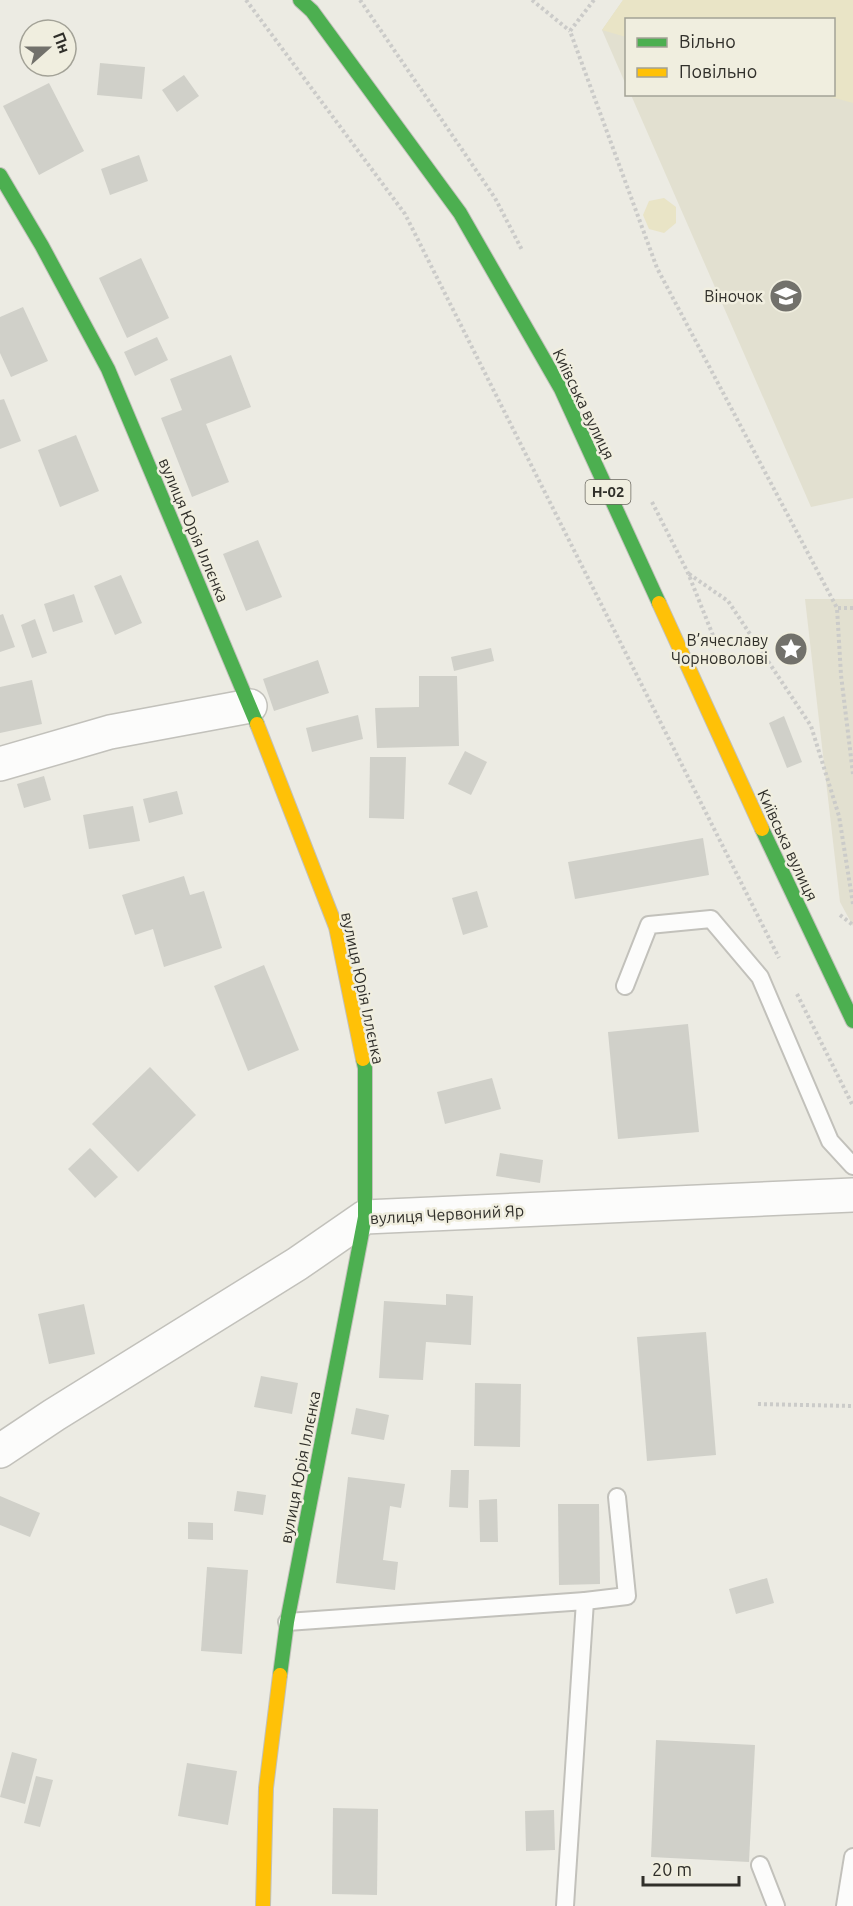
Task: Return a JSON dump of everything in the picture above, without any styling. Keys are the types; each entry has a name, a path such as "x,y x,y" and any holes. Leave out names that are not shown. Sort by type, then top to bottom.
{"street":[{"name":"Київська вулиця","path":"300,0 312,11 460,213 561,389 853,1021"},
{"name":"вулиця Юрія Іллєнка","path":"0,176 42,246 108,369 250,706 336,927 365,1068 365,1217 287,1622 266,1788 262,1906"},
{"path":"0,764 110,732 250,706"},
{"name":"вулиця Червоний Яр","path":"0,1451 297,1264 365,1217 853,1196"}],"lane":[{"path":"625,986 649,925 711,919 759,977 830,1141 853,1166"},
{"path":"287,1622 627,1596 617,1497"},
{"path":"565,1906 585,1600"},
{"path":"845,1906 853,1857"},
{"path":"760,1865 776,1906"}],"path":[{"path":"246,0 405,214 781,962"},
{"path":"532,0 570,32 657,268 837,608 841,675 853,774"},
{"path":"570,32 594,0"},
{"path":"688,573 728,601 812,726 839,816 853,904"},
{"path":"837,608 853,608"},
{"path":"796,993 853,1106"},
{"path":"758,1404 853,1406"}],"shaded area":[{"name":"Віночок","path":"623,0 853,0 853,498 811,507 631,96 835,96 835,18 625,18 625,83 602,30"},
{"path":"623,0 853,0 853,103 828,96 835,96 835,18 625,18 625,37 602,30"},
{"path":"664,198 676,207 676,223 664,233 649,229 643,215 649,201"},
{"path":"805,599 853,599 853,926 840,902"}],"building":[{"path":"100,63 145,67 142,99 97,95"},
{"path":"184,75 199,96 177,112 162,90"},
{"path":"49,83 84,151 39,175 3,106"},
{"path":"139,155 148,181 110,195 101,169"},
{"path":"141,258 169,318 127,338 99,278"},
{"path":"23,307 48,361 11,377 0,353 0,317"},
{"path":"157,337 168,360 135,376 124,352"},
{"path":"231,355 251,407 206,424 229,482 192,497 161,418 182,410 170,379"},
{"path":"4,399 21,441 0,449 0,400"},
{"path":"76,435 99,491 60,507 38,450"},
{"path":"258,540 282,597 246,611 223,554"},
{"path":"121,575 142,623 115,635 94,586"},
{"path":"74,594 83,622 53,632 44,604"},
{"path":"3,614 15,647 0,652 0,615"},
{"path":"35,619 47,653 32,658 21,625"},
{"path":"491,648 494,661 454,671 451,657"},
{"path":"318,660 329,693 274,711 263,679"},
{"path":"419,676 457,676 459,746 377,748 375,708 419,707"},
{"path":"32,680 42,724 0,733 0,687"},
{"path":"358,715 363,739 312,752 306,728"},
{"path":"784,716 802,762 787,768 769,723"},
{"path":"465,751 487,762 471,795 448,784"},
{"path":"370,757 406,757 404,819 369,818"},
{"path":"44,776 51,800 24,808 17,784"},
{"path":"177,791 183,814 149,823 143,799"},
{"path":"133,806 140,841 89,849 83,815"},
{"path":"703,838 709,875 575,899 568,862"},
{"path":"184,876 190,895 204,891 222,948 164,967 153,929 135,935 122,895"},
{"path":"477,891 488,927 463,935 452,898"},
{"path":"264,965 299,1050 248,1071 214,986"},
{"path":"688,1024 699,1132 618,1139 608,1032"},
{"path":"150,1067 196,1115 138,1172 92,1124"},
{"path":"492,1078 501,1109 445,1124 437,1092"},
{"path":"90,1148 118,1177 95,1198 68,1169"},
{"path":"500,1153 543,1160 540,1183 496,1176"},
{"path":"446,1294 473,1296 471,1345 426,1342 423,1380 379,1378 384,1301 446,1305"},
{"path":"84,1304 95,1354 49,1364 38,1314"},
{"path":"706,1332 716,1455 647,1461 637,1337"},
{"path":"261,1376 298,1383 292,1414 254,1407"},
{"path":"475,1383 521,1384 520,1447 474,1446"},
{"path":"356,1408 389,1415 384,1440 351,1434"},
{"path":"451,1470 469,1470 468,1508 449,1507"},
{"path":"348,1477 405,1484 401,1508 390,1506 383,1560 398,1562 395,1590 336,1583"},
{"path":"237,1491 266,1495 263,1515 234,1511"},
{"path":"0,1496 40,1513 30,1537 0,1525"},
{"path":"497,1499 498,1542 480,1542 479,1500"},
{"path":"558,1504 599,1504 600,1584 559,1585"},
{"path":"188,1522 213,1523 213,1540 188,1539"},
{"path":"207,1567 248,1570 242,1654 201,1651"},
{"path":"767,1578 774,1603 736,1614 729,1589"},
{"path":"656,1740 755,1745 749,1862 651,1857"},
{"path":"12,1752 37,1759 25,1804 0,1797"},
{"path":"187,1763 237,1771 228,1825 178,1816"},
{"path":"36,1776 53,1780 40,1827 24,1823"},
{"path":"333,1808 378,1809 377,1895 332,1894"},
{"path":"554,1810 555,1850 526,1851 525,1811"}],"traffic: fast":[{"path":"300,0 312,11 460,213 561,389 659,603"},
{"path":"0,175 42,246 108,369 257,724"},
{"path":"762,829 853,1021"},
{"path":"280,1675 287,1622 365,1217 365,1068 363,1059"}],"traffic: slow":[{"path":"659,603 762,829"},
{"path":"257,724 336,927 363,1059"},
{"path":"263,1906 266,1788 280,1675"}],"place":[{"name":"Віночок","path":"786,296"},
{"name":"В’ячеславу Чорноволові","path":"791,649"}]}
